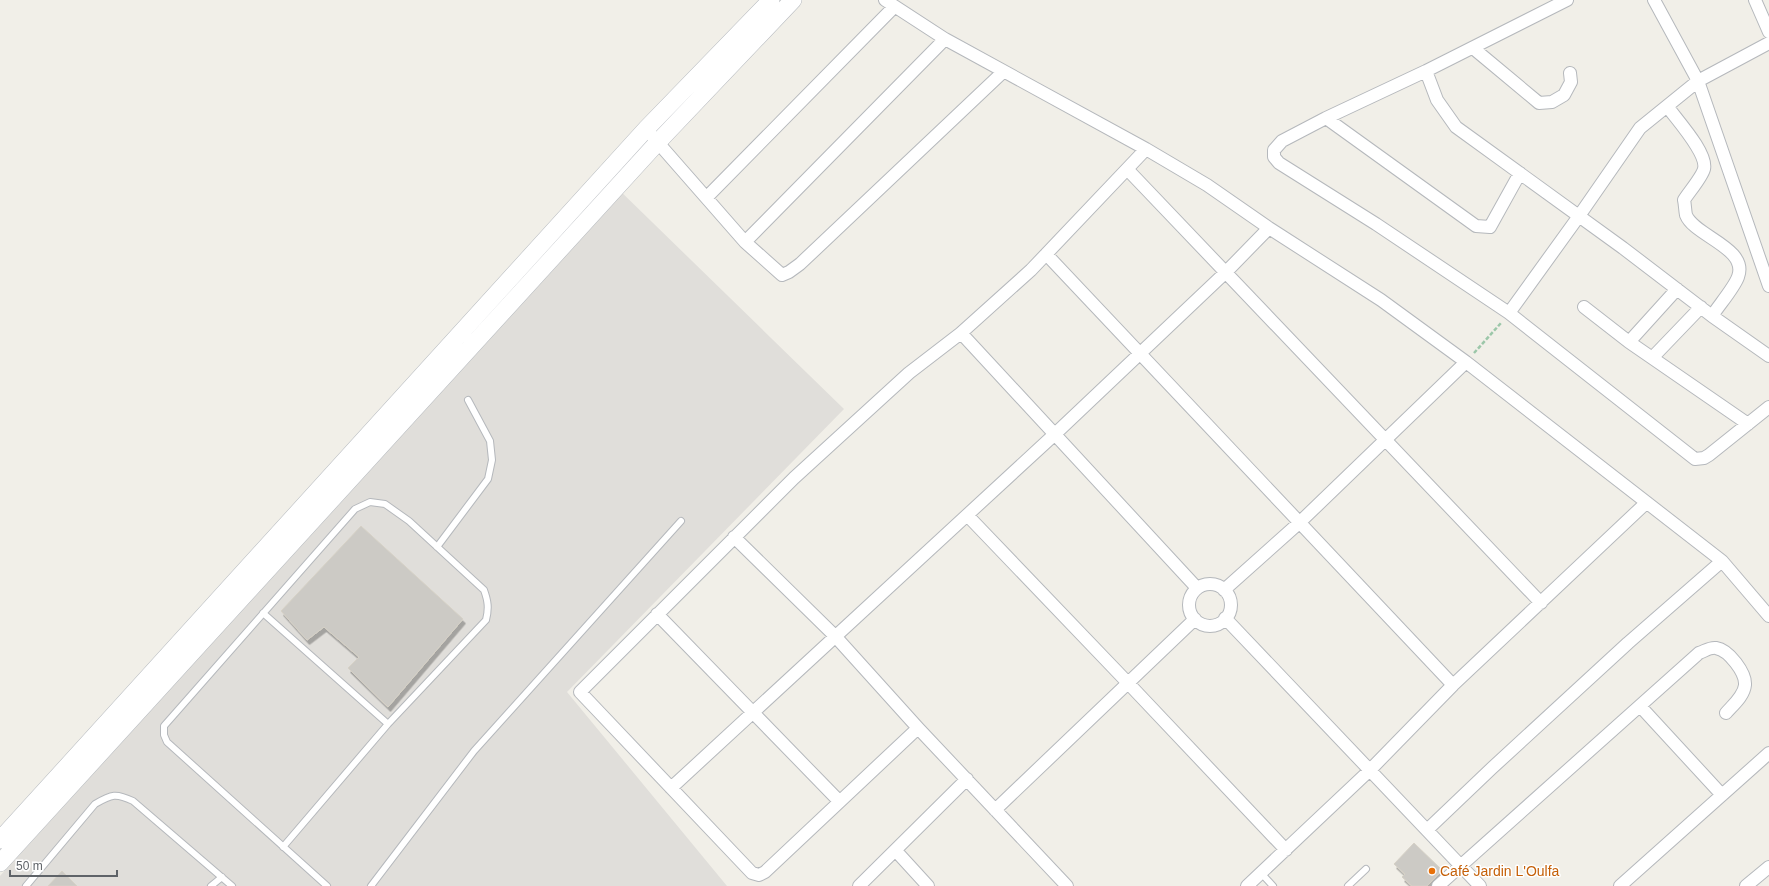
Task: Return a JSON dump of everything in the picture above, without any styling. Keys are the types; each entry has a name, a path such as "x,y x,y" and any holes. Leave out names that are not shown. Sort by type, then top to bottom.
{"street":[{"path":"0,840 646,129 771,0"},
{"path":"0,863 658,142 793,0"},
{"path":"1567,0 1473,48 1326,118 1282,141 1274,150 1274,157 1279,163 1376,224 1506,317 1695,459 1704,458 1709,455 1769,407"},
{"path":"1654,0 1698,81 1769,286"},
{"path":"1755,0 1769,32"},
{"path":"707,198 889,3 945,39 1146,149 1206,185 1269,228 1381,300 1466,362 1722,561 1769,616"},
{"path":"745,242 945,39"},
{"path":"1506,317 1640,128 1698,81 1769,42"},
{"path":"1473,48 1539,103 1552,102 1564,95 1571,82 1570,73"},
{"path":"1426,71 1437,100 1456,128 1579,216 1677,288 1712,316 1769,356"},
{"path":"646,129 745,242 782,275 800,264 1004,72"},
{"path":"1667,106 1699,150 1704,161 1704,169 1684,200 1686,216 1733,254 1738,265 1738,277 1712,316"},
{"path":"1326,118 1476,226 1490,226 1520,174"},
{"path":"918,728 765,872 759,875 752,872 580,692 794,478 909,373 960,333 1031,270 1146,149"},
{"path":"1127,169 1541,603"},
{"path":"671,788 1140,354 1226,272 1269,228"},
{"path":"1046,254 1452,684"},
{"path":"1629,342 1677,288"},
{"path":"1652,358 1701,307"},
{"path":"1584,308 1629,342 1748,424"},
{"path":"960,333 1197,588"},
{"path":"1224,590 1299,522 1466,362"},
{"path":"1247,886 1370,770 1452,684 1541,603 1646,503"},
{"path":"967,515 1286,850"},
{"path":"734,537 835,636 918,728 1067,886"},
{"path":"1427,830 1492,768 1622,649 1722,561"},
{"path":"1208,584 1219,586 1224,590 1230,601 1229,613 1225,618 1214,625 1200,623 1195,619 1191,613 1189,600 1197,588 1208,584"},
{"path":"657,614 839,801"},
{"path":"1225,618 1480,886"},
{"path":"995,810 1195,619"},
{"path":"1438,886 1699,653 1710,648 1718,648 1726,653 1742,671 1745,678 1743,693 1726,713"},
{"path":"1640,706 1722,795"},
{"path":"1620,886 1769,753"},
{"path":"859,886 966,779"},
{"path":"896,850 928,886"},
{"path":"1746,886 1769,867"}],"lane":[{"path":"437,547 488,479 492,460 490,441 468,400"},
{"path":"283,847 388,724 486,620 488,605 484,590 409,521 385,504 370,502 355,509 164,726 164,734 167,742 283,847 327,886"},
{"path":"371,886 474,751 681,521"},
{"path":"263,613 388,724"},
{"path":"26,886 95,804 108,797 119,795 133,801 232,886"},
{"path":"1348,886 1366,869"},
{"path":"1261,874 1273,886"},
{"path":"211,886 222,877"}],"path":[{"path":"1476,350 1506,317"}],"shaded area":[{"path":"613,184 844,409 567,692 727,886 0,886 0,876"}],"building":[{"path":"361,526 463,619 388,707 348,668 359,657 324,627 307,640 281,611"},
{"path":"1414,843 1442,870 1427,886 1412,886 1402,877 1405,874 1394,864"},
{"path":"62,871 77,886 48,886"}],"place":[{"name":"Café Jardin L'Oulfa","path":"1432,871"}]}
